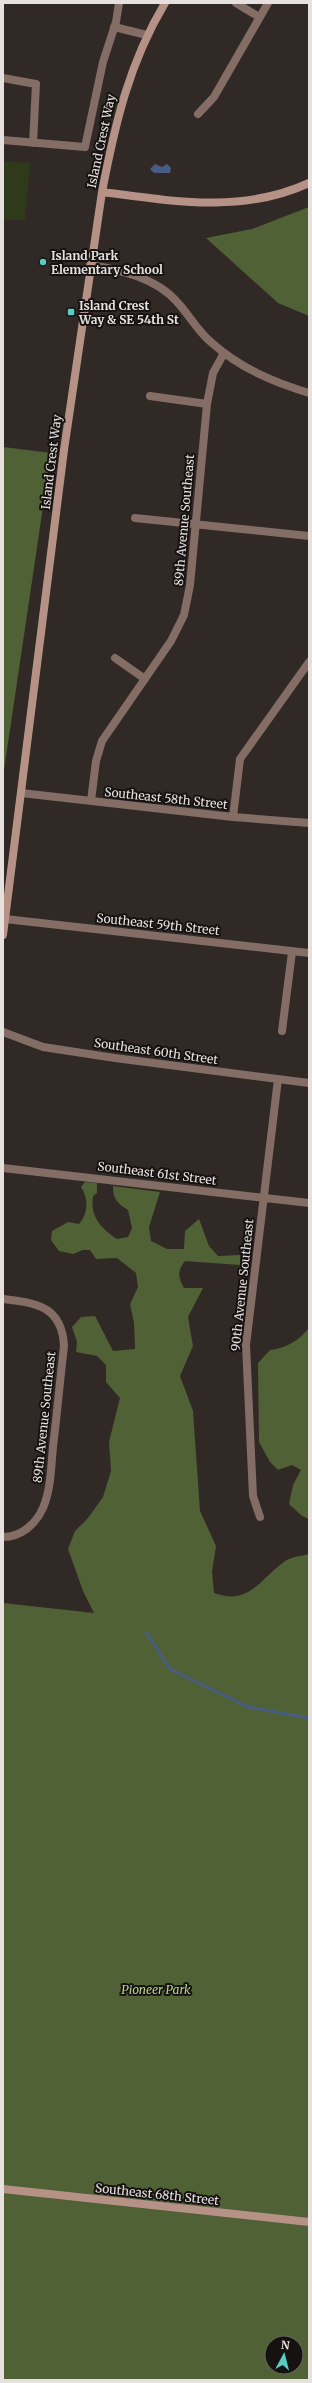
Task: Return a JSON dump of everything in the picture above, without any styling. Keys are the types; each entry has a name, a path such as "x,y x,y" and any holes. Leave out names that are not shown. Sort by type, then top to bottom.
{"main road":[{"name":"Island Crest Way","path":"3,936 90,265 102,192 124,92 136,56 165,3"},
{"path":"102,192 223,204 293,190 309,183"},
{"name":"Southeast 68th Street","path":"3,2189 309,2222"}],"street":[{"path":"3,140 85,147 103,62 114,27 119,3"},
{"path":"236,3 259,17"},
{"path":"198,114 214,97 268,3"},
{"path":"114,27 147,35"},
{"path":"3,78 36,84 33,143"},
{"path":"90,265 129,273 156,285 178,302 199,330 224,353 252,372 309,393"},
{"name":"89th Avenue Southeast","path":"91,801 96,761 102,741 179,628 184,615 189,593 208,404 213,373 224,353"},
{"path":"150,396 208,404"},
{"path":"135,518 309,536"},
{"path":"115,658 144,679"},
{"path":"233,817 240,759 309,662"},
{"name":"Southeast 58th Street","path":"21,793 233,817 309,823"},
{"name":"Southeast 59th Street","path":"5,919 309,953"},
{"path":"282,1031 292,952"},
{"name":"Southeast 60th Street","path":"3,1032 43,1047 130,1060 309,1083"},
{"name":"90th Avenue Southeast","path":"260,1517 253,1496 246,1345 278,1079"},
{"name":"Southeast 61st Street","path":"3,1168 309,1203"},
{"name":"89th Avenue Southeast","path":"3,1299 38,1304 53,1314 61,1327 64,1346 49,1482 43,1509 35,1522 20,1533 3,1537"}],"green space":[{"path":"3,161 30,163 25,221 3,219"},
{"path":"309,207 309,316 278,303 206,238 252,229"},
{"path":"3,447 51,453 3,777"},
{"name":"Pioneer Park","path":"85,1182 97,1183 97,1193 93,1196 93,1210 95,1216 106,1231 117,1239 128,1237 132,1228 128,1210 116,1200 113,1186 160,1192 149,1227 151,1241 167,1249 184,1249 185,1231 199,1219 209,1246 218,1256 240,1255 240,1265 185,1261 179,1274 180,1281 184,1288 203,1288 188,1317 193,1346 180,1376 193,1411 200,1511 216,1546 212,1572 214,1593 226,1596 236,1596 245,1593 253,1589 285,1561 309,1554 309,2380 3,2380 3,1603 94,1613 83,1591 68,1549 75,1531 88,1518 103,1497 111,1471 109,1442 120,1398 106,1382 106,1365 97,1356 76,1352 77,1342 72,1327 81,1317 95,1316 113,1351 135,1349 134,1323 130,1304 138,1287 136,1273 117,1258 96,1259 90,1250 83,1250 73,1254 59,1251 51,1240 52,1231 68,1222 79,1224 82,1220 86,1211 84,1192 81,1187"},
{"path":"309,1328 309,1519 302,1516 289,1504 293,1485 301,1470 292,1465 278,1470 270,1462 259,1442 258,1363 270,1350 281,1348 291,1343"}],"water":[{"path":"155,164 162,167 167,164 171,168 170,173 154,173 150,169"}],"waterway":[{"path":"146,1632 170,1669 248,1707 309,1718"}],"place":[{"name":"Island Park Elementary School","path":"43,262"},
{"name":"Island Crest Way & SE 54th St","path":"71,312"}]}
